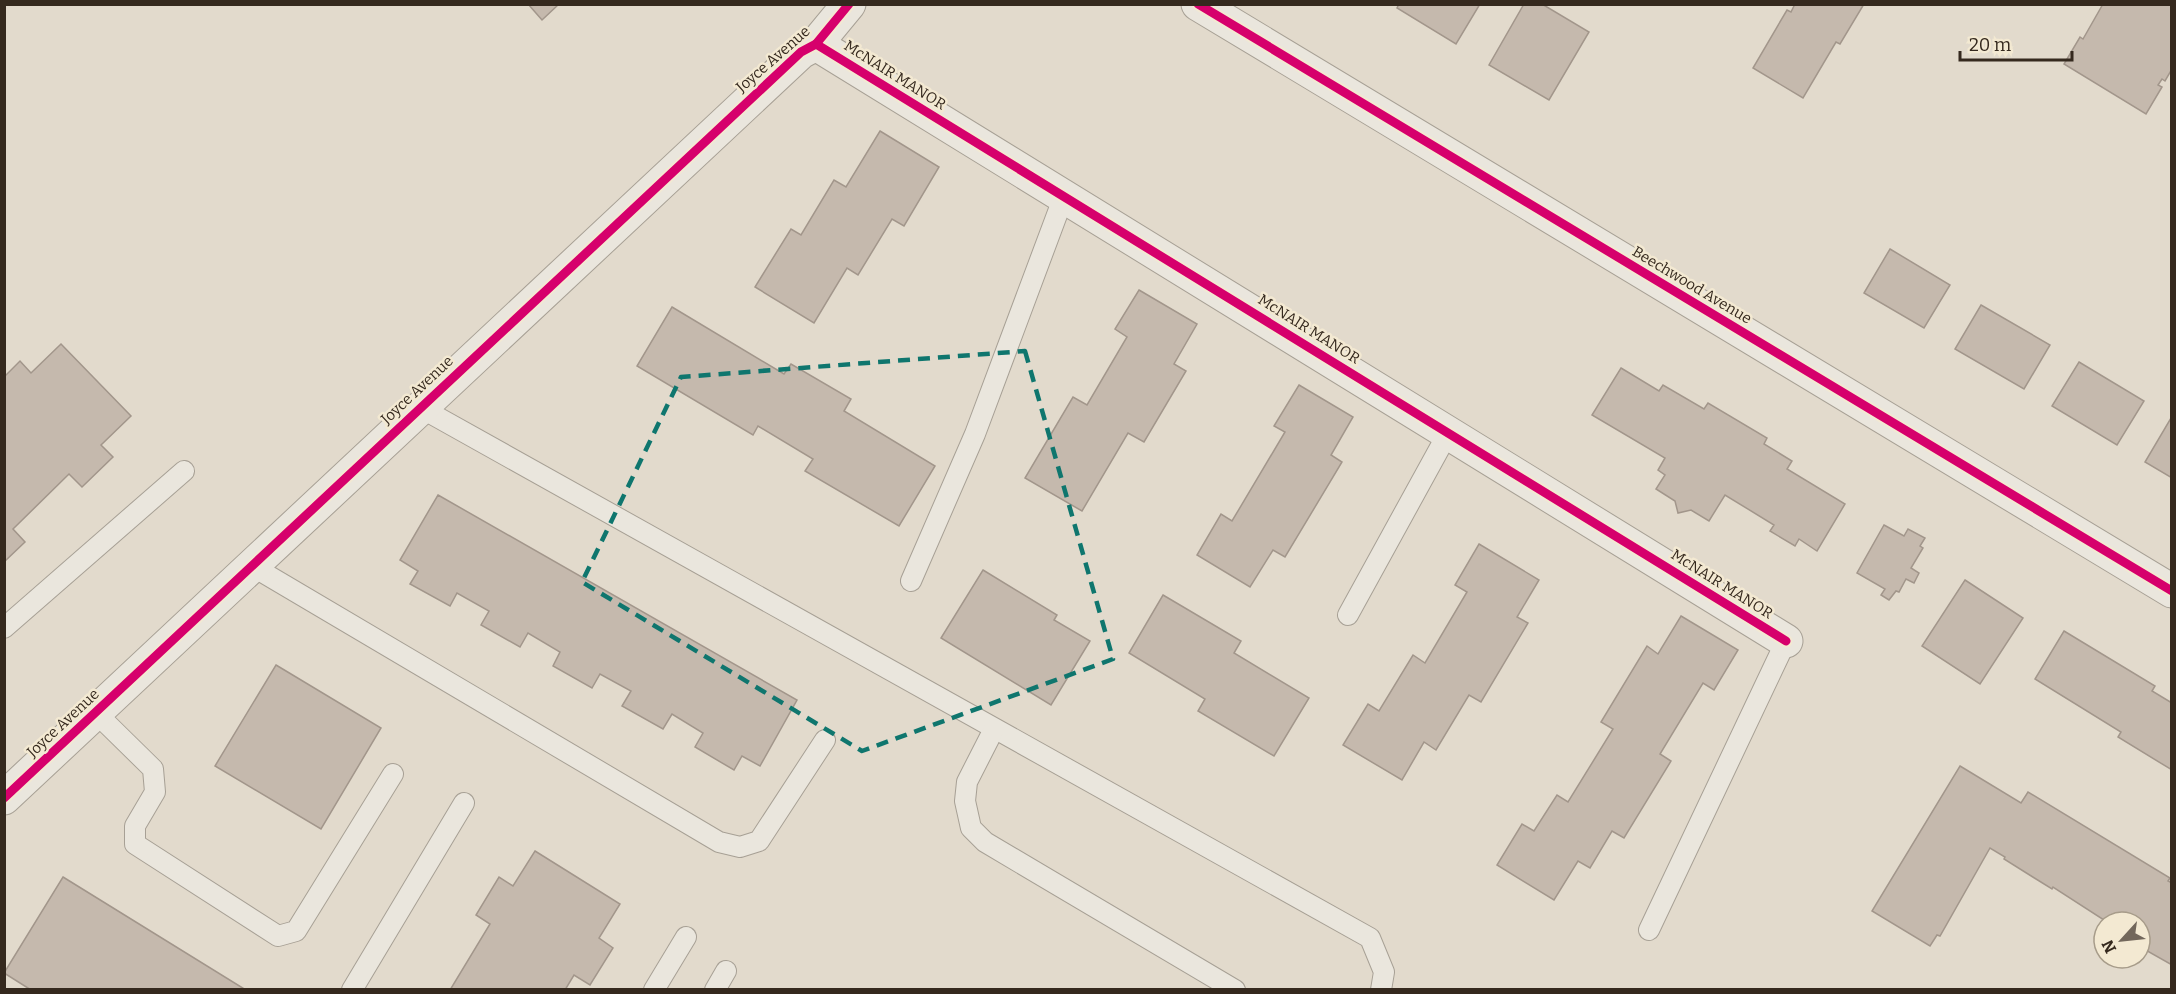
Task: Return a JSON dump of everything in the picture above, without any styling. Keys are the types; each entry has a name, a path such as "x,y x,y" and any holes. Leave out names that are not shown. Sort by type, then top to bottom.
{"street":[{"name":"Joyce Avenue","path":"4,798 801,52 816,44 849,4"},
{"name":"Beechwood Avenue","path":"1198,4 2172,591"},
{"name":"McNAIR MANOR","path":"816,44 1786,641"}],"lane":[{"path":"911,581 975,434 1064,196"},
{"path":"421,408 1370,938 1384,972 1382,990"},
{"path":"1348,615 1449,433"},
{"path":"4,628 184,471"},
{"path":"252,566 719,842 740,847 759,841 825,740"},
{"path":"1649,930 1786,641"},
{"path":"96,713 153,769 155,792 135,826 135,844 278,936 296,931 393,774"},
{"path":"994,729 967,782 965,801 972,828 985,842 1235,990"},
{"path":"352,990 464,803"},
{"path":"654,990 686,937"},
{"path":"715,990 726,971"}],"highlighted area":[{"path":"1025,351 1113,659 862,751 582,582 681,377"}],"building":[{"path":"528,4 559,4 542,20"},
{"path":"1399,4 1480,4 1456,44 1397,8"},
{"path":"1524,4 1542,4 1589,32 1549,100 1489,65"},
{"path":"1795,4 1864,4 1840,44 1836,42 1803,98 1753,68 1787,10 1791,12"},
{"path":"2103,4 2172,4 2172,69 2165,81 2162,79 2158,85 2162,87 2146,114 2064,64 2080,37 2083,39"},
{"path":"880,131 939,167 904,226 892,219 858,275 847,268 814,323 755,287 791,229 801,235 834,180 846,187"},
{"path":"1890,249 1950,285 1924,328 1864,293"},
{"path":"1139,290 1197,324 1174,364 1186,371 1144,442 1128,433 1082,511 1025,478 1073,397 1087,405 1127,337 1115,329"},
{"path":"1981,305 2050,345 2024,389 1955,349"},
{"path":"672,307 784,374 791,364 851,399 844,411 935,466 899,526 805,471 813,459 758,426 753,435 637,366"},
{"path":"61,344 131,416 101,445 113,457 82,487 69,474 13,529 25,542 4,562 4,377 20,361 31,373"},
{"path":"2079,362 2144,401 2117,445 2052,406"},
{"path":"1621,368 1659,391 1663,385 1704,409 1708,403 1767,438 1764,444 1792,461 1787,469 1845,504 1817,551 1799,539 1795,546 1770,531 1774,525 1725,495 1709,521 1691,510 1678,513 1675,501 1656,489 1665,475 1658,470 1665,458 1592,415"},
{"path":"1299,385 1353,417 1331,455 1342,462 1285,557 1273,550 1250,587 1197,555 1221,514 1232,521 1285,432 1274,426"},
{"path":"2172,418 2172,478 2145,462"},
{"path":"438,495 797,700 760,766 742,756 734,770 695,747 703,733 672,714 663,729 622,706 631,691 600,674 592,688 553,666 560,652 528,633 520,647 481,625 489,611 457,593 450,606 410,584 418,571 400,560"},
{"path":"1884,525 1904,536 1908,529 1925,538 1920,546 1923,548 1911,568 1919,573 1914,583 1906,579 1899,592 1896,591 1889,600 1881,595 1885,589 1857,573"},
{"path":"1479,544 1539,580 1517,617 1528,623 1481,702 1469,695 1436,750 1424,742 1402,780 1343,745 1368,704 1379,711 1413,655 1425,663 1467,592 1455,585"},
{"path":"983,570 1057,615 1054,620 1090,641 1051,705 941,638"},
{"path":"1965,580 2023,618 1980,684 1922,646"},
{"path":"1163,595 1241,641 1234,653 1309,698 1274,756 1198,711 1205,699 1129,653"},
{"path":"1681,616 1738,650 1714,690 1703,683 1660,754 1671,761 1624,838 1612,831 1590,868 1578,861 1554,900 1497,865 1522,824 1534,831 1557,795 1568,802 1613,729 1601,722 1647,646 1658,654"},
{"path":"2064,631 2155,686 2152,691 2172,703 2172,770 2118,737 2121,732 2035,679"},
{"path":"276,665 381,728 321,829 215,766"},
{"path":"1960,766 2021,803 2028,792 2170,878 2168,881 2172,883 2172,965 2152,954 2152,910 2092,910 2092,912 2004,859 2005,857 1990,848 1940,936 1937,935 1930,946 1872,911"},
{"path":"535,851 620,904 599,938 613,948 590,985 574,975 565,990 450,990 490,924 476,915 499,877 513,886"},
{"path":"63,877 246,990 31,990 4,973"}],"cycle path":[{"path":"4,798 801,52 816,44 849,4"},
{"path":"1198,4 2172,591"},
{"path":"816,44 1786,641"}]}
